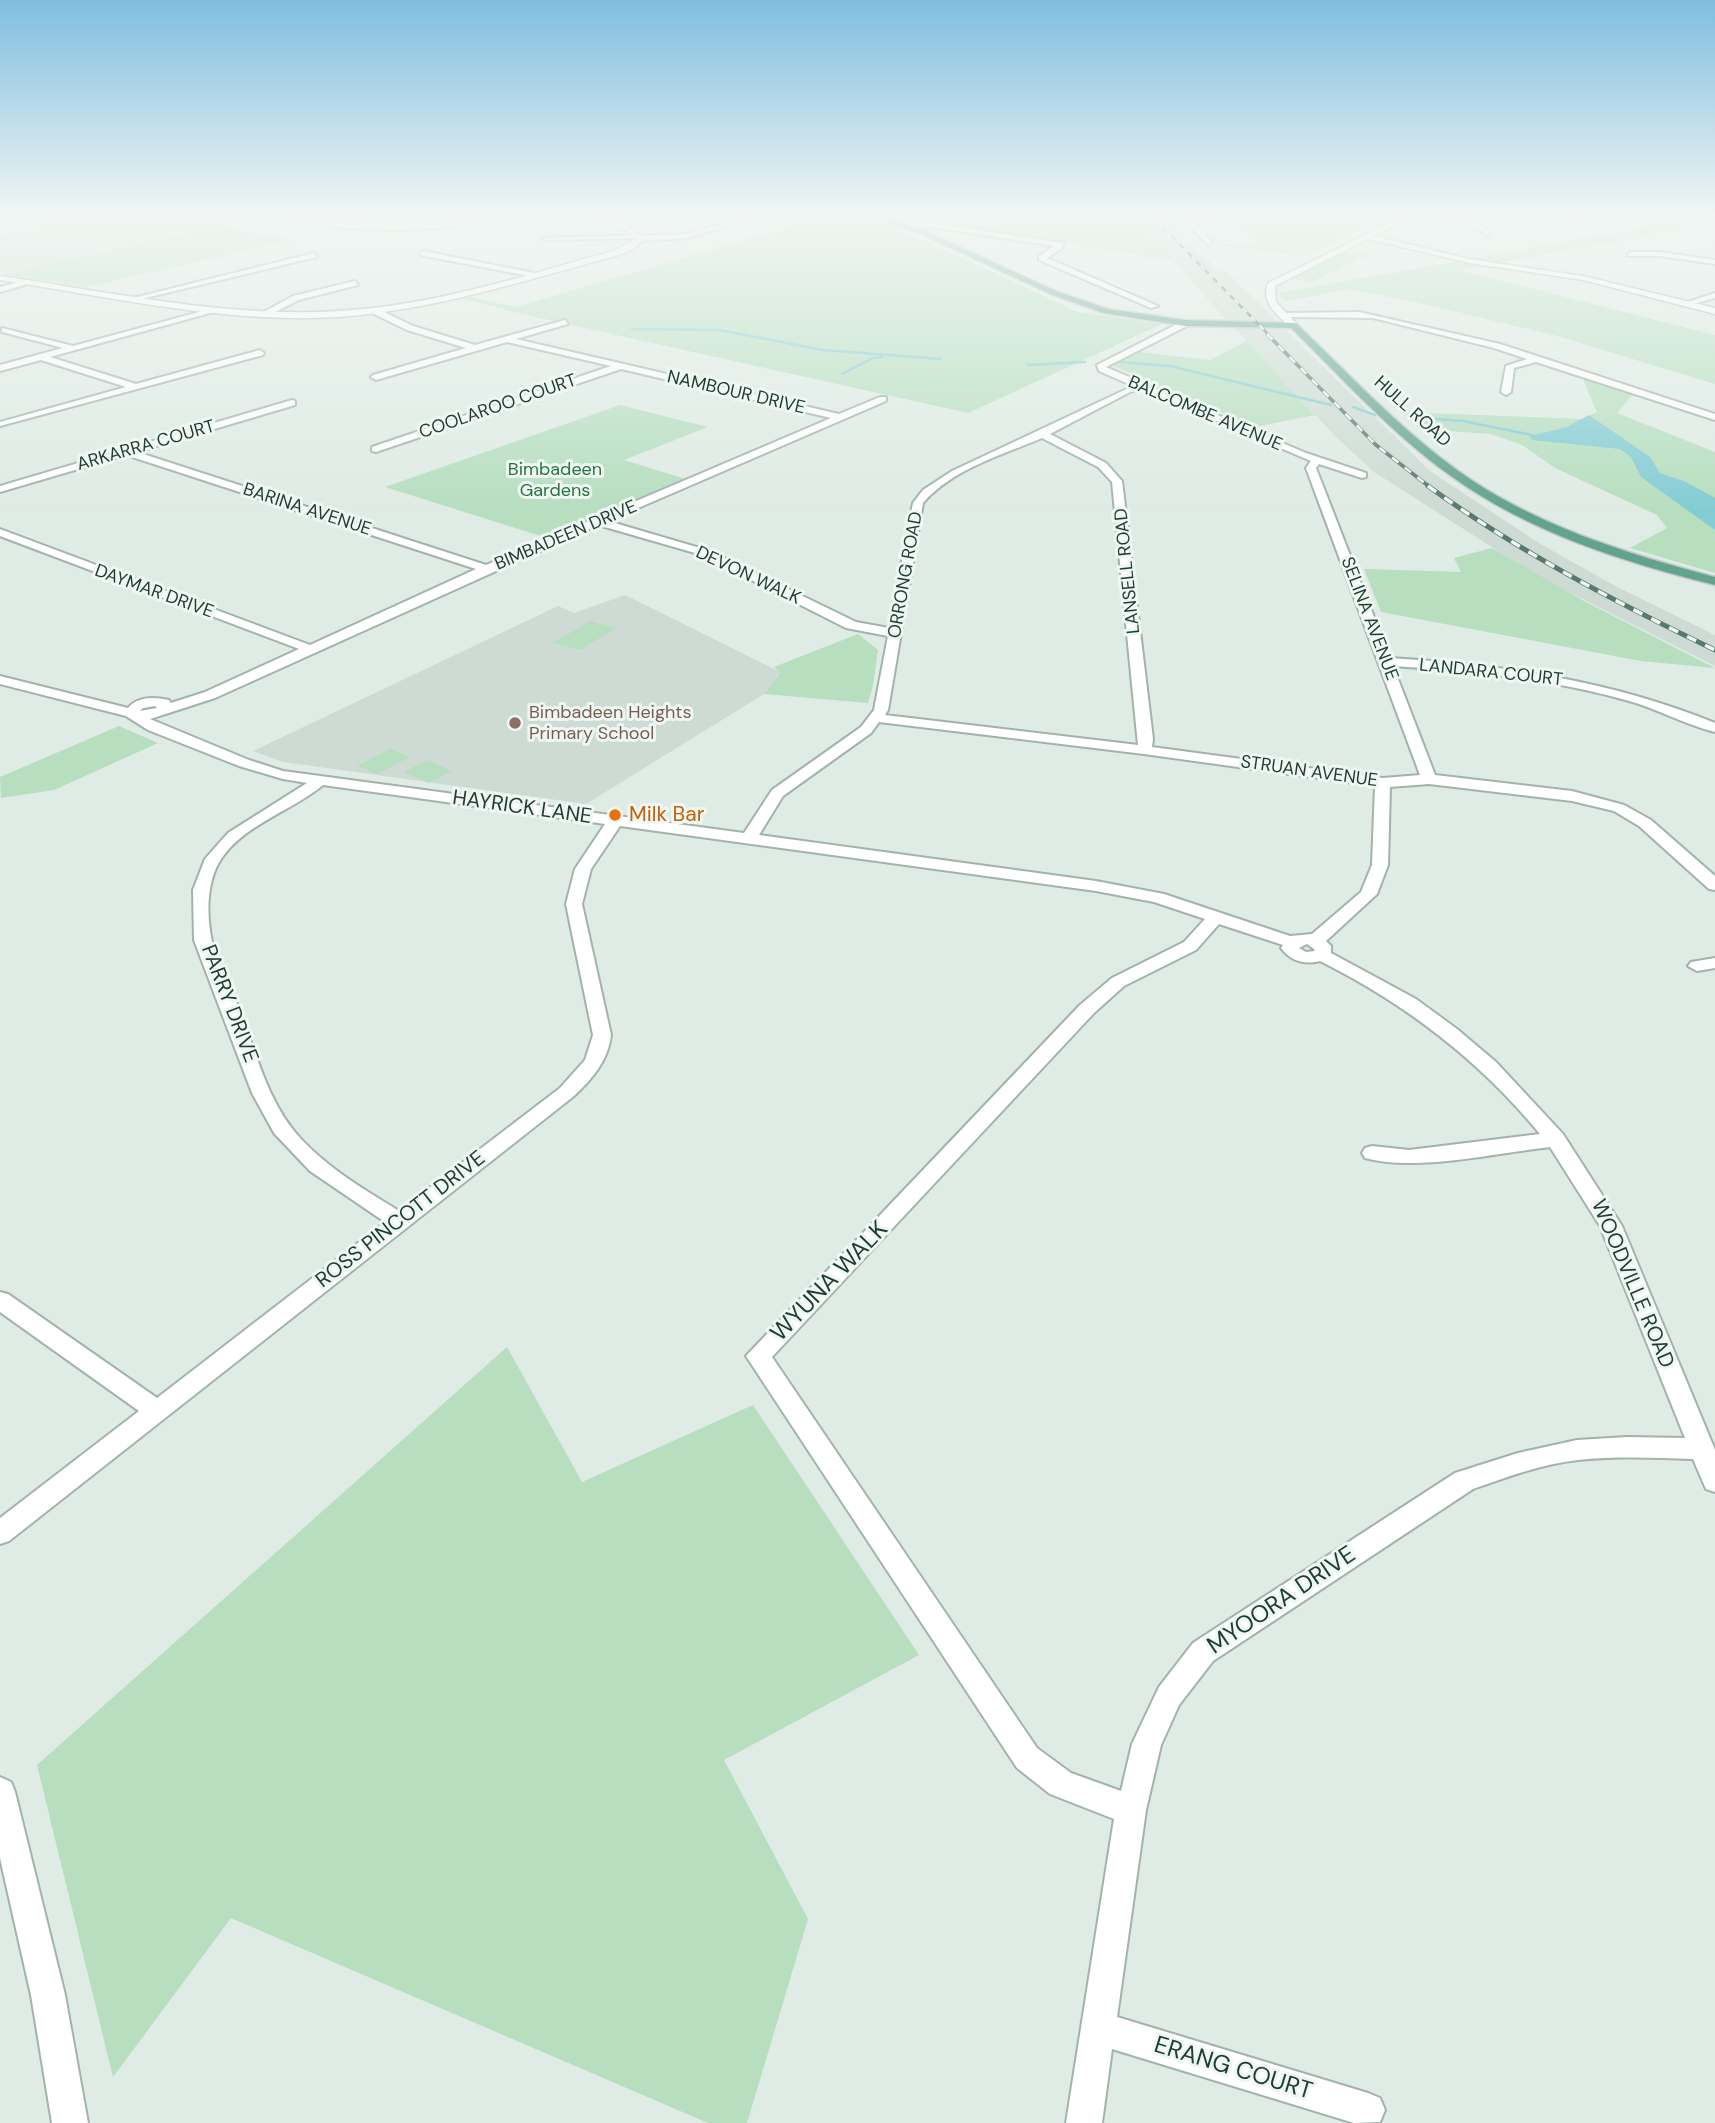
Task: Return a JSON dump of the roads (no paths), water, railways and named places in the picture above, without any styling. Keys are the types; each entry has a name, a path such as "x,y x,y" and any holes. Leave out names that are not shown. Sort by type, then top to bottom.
{"main road":[{"path":"1120,313 1186,323 1293,325"},
{"name":"HULL ROAD","path":"1293,325 1417,443 1481,490 1557,529 1666,568 1715,581"}],"street":[{"path":"0,368 206,313"},
{"path":"253,313 298,313"},
{"path":"379,313 420,332 473,347"},
{"name":"HULL ROAD","path":"1283,315 1293,325"},
{"path":"1283,315 1367,315 1536,359 1715,417"},
{"path":"376,377 565,322"},
{"name":"BALCOMBE AVENUE","path":"1186,323 1101,365 1105,372 1140,387 1317,460 1366,476"},
{"path":"5,330 75,349"},
{"name":"NAMBOUR DRIVE","path":"510,340 839,417"},
{"path":"3,424 260,353"},
{"path":"42,358 136,387"},
{"path":"1506,392 1510,366 1536,359"},
{"name":"COOLAROO COURT","path":"376,449 621,366"},
{"name":"ORRONG ROAD","path":"877,718 883,703 916,516 922,496 942,481 1128,390 1140,387"},
{"name":"BIMBADEEN DRIVE","path":"156,707 187,705 487,569 883,399"},
{"name":"ARKARRA COURT","path":"0,489 292,403"},
{"name":"LANSELL ROAD","path":"1042,434 1102,465 1112,472 1117,481 1146,739 1144,750"},
{"name":"BARINA AVENUE","path":"127,452 487,569"},
{"name":"SELINA AVENUE","path":"1317,460 1311,468 1429,779"},
{"name":"DEVON WALK","path":"598,522 706,553 852,625 896,634"},
{"name":"DAYMAR DRIVE","path":"0,532 310,649"},
{"name":"LANDARA COURT","path":"1386,662 1464,666 1561,679 1663,707 1715,728"},
{"name":"HAYRICK LANE","path":"0,680 134,715 155,729 258,769 320,780 1037,877 1158,898 1217,916"},
{"name":"HAYRICK LANE","path":"78,699 156,707"},
{"path":"134,715 156,707 162,723 180,737"},
{"path":"749,838 776,793 866,730 877,718"},
{"name":"STRUAN AVENUE","path":"877,718 1144,750 1383,783 1429,779 1572,796 1619,808 1664,837 1715,885"},
{"name":"PARRY DRIVE","path":"320,780 306,793 246,828 224,845 210,863 200,909 203,943 268,1105 291,1141 330,1178 399,1221"},
{"path":"1318,948 1369,894 1380,865 1383,783"},
{"name":"ROSS PINCOTT DRIVE","path":"0,1532 567,1092 591,1068 601,1045 602,1035 574,904 575,891 585,862 616,820"},
{"name":"WOODVILLE ROAD","path":"1217,916 1292,942 1290,948 1294,954 1310,958 1318,948 1384,987 1479,1057 1526,1103 1556,1139 1596,1197 1611,1226 1715,1481"},
{"name":"WYUNA WALK","path":"1131,1810 1061,1784 1027,1758 758,1356 814,1300 1087,1009 1118,982 1190,946 1217,916"},
{"path":"1372,1153 1409,1157 1556,1139"},
{"path":"0,1300 156,1410"},
{"name":"MYOORA DRIVE","path":"1084,2123 1131,1810 1147,1744 1169,1696 1203,1652 1464,1481 1518,1463 1577,1450 1627,1447 1702,1449"},
{"path":"0,1792 48,1995 70,2123"},
{"name":"ERANG COURT","path":"1098,2028 1368,2110"}],"water":[{"path":"1589,415 1650,457 1660,473 1686,482 1715,498 1715,530 1641,477 1631,457 1620,449 1532,440 1530,436 1567,427"}],"waterway":[{"path":"632,329 719,330 823,350 941,359"},
{"path":"842,374 873,358 882,357"},
{"path":"1028,365 1085,362"},
{"path":"1119,362 1170,366 1331,405"},
{"path":"1353,407 1375,415"},
{"path":"1423,418 1463,421 1532,435"}],"railway":[{"path":"1247,313 1269,335"},
{"path":"1267,334 1376,445 1431,488"},
{"path":"1428,486 1532,554 1715,650"}],"place":[{"name":"Bimbadeen Heights Primary School","path":"515,723"},
{"name":"Milk Bar","path":"615,815"}],"park label":[{"name":"Bimbadeen Gardens","path":"555,480"}]}
